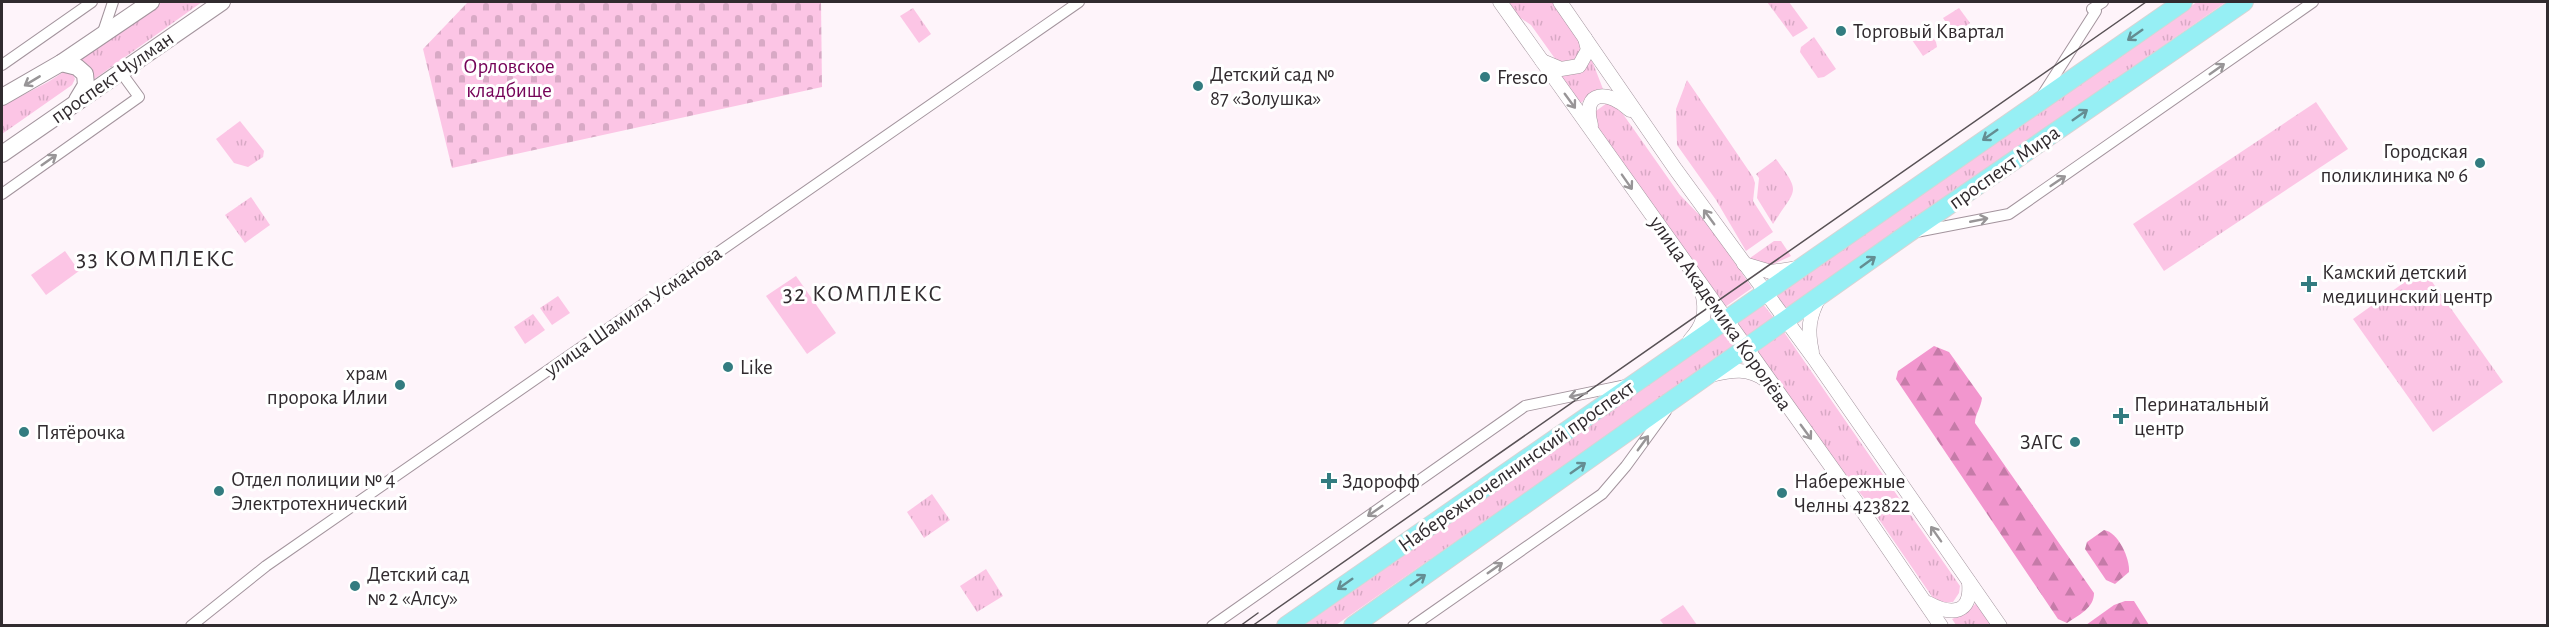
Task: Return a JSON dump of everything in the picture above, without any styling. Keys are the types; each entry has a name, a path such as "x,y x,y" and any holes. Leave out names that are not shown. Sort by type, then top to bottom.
{"main road":[{"name":"проспект Чулман","path":"2,97 61,63 151,2"},
{"name":"проспект Чулман","path":"2,154 222,2"},
{"name":"проспект Мира","path":"1745,306 2183,2"},
{"name":"проспект Мира","path":"1765,335 1907,234 2244,2"},
{"path":"61,63 77,67 85,74 86,85 76,101"},
{"name":"Набережночелнинский проспект","path":"1286,626 1745,306"},
{"name":"Набережночелнинский проспект","path":"1353,626 1765,335"}],"street":[{"path":"2,65 92,2"},
{"path":"102,36 113,2"},
{"name":"улица Шамиля Усманова","path":"191,626 266,566 1079,2"},
{"name":"улица Академика Королёва","path":"1500,2 1941,626"},
{"path":"1560,2 1743,264 1813,357 2000,626"},
{"path":"2038,102 2096,11 2091,9 2103,2"},
{"path":"1907,234 2009,214 2313,2"},
{"path":"1542,62 1561,69 1579,66 1588,50 1585,38"},
{"path":"2,194 139,97 120,71"},
{"path":"1594,134 1587,112 1590,103 1596,97 1606,94 1620,101 1646,126"},
{"path":"1743,264 1771,272 1800,268"},
{"path":"1685,346 1700,329 1704,316 1705,305 1700,284"},
{"path":"1813,357 1808,334 1809,321 1820,296"},
{"path":"1706,376 1732,370 1745,370 1758,374 1772,385"},
{"path":"1212,626 1525,406 1635,383"},
{"path":"1413,626 1602,494 1626,466 1672,401"},
{"path":"1924,600 1943,611 1956,611 1963,608 1969,600 1969,582"}],"green space":[{"path":"162,2 202,2 93,80 77,61"},
{"name":"Орловское кладбище","path":"468,2 821,2 822,87 452,168 423,49"},
{"path":"1509,2 1552,2 1581,43 1582,49 1576,60 1561,63 1556,60 1531,25 1519,17"},
{"path":"1767,2 1789,2 1808,28 1793,37"},
{"path":"2197,2 2226,2 1785,310 1775,296"},
{"path":"913,8 931,34 919,43 900,16"},
{"path":"1959,8 1970,23 1957,32 1951,30 1943,18"},
{"path":"1927,30 1937,47 1923,56 1912,40"},
{"path":"1814,37 1836,69 1824,77 1818,78 1800,52 1801,47"},
{"path":"1591,58 1603,89 1591,93 1580,104 1560,77 1581,71"},
{"path":"65,71 73,74 75,79 72,85 2,134 2,106"},
{"path":"1687,80 1753,177 1755,183 1753,201 1773,232 1746,251 1716,200 1677,145 1676,109"},
{"path":"2316,102 2348,149 2164,271 2133,224"},
{"path":"1607,103 1618,107 1680,195 1709,225 1752,288 1725,307 1596,125 1594,119 1596,111"},
{"path":"240,121 264,151 263,157 248,167 234,163 216,139"},
{"path":"1776,159 1790,179 1793,191 1773,224 1757,198 1759,178 1756,174"},
{"path":"251,197 270,225 245,243 225,215"},
{"path":"1774,241 1781,241 1791,256 1769,266 1754,262 1750,258"},
{"path":"65,251 79,271 46,295 31,275"},
{"path":"2423,269 2503,382 2433,432 2353,319"},
{"path":"796,276 836,333 807,354 766,296"},
{"path":"558,296 570,313 552,325 540,308"},
{"path":"1763,304 1774,318 1746,337 1736,323"},
{"path":"533,314 545,330 525,344 514,327"},
{"path":"1726,331 1736,346 1336,625 1303,626"},
{"path":"1784,332 1960,586 1959,593 1953,602 1940,603 1933,598 1865,499 1829,456 1757,352"},
{"path":"1934,346 1949,352 1982,398 1975,423 2094,593 2089,607 2067,623 2058,619 1896,379 1898,371"},
{"path":"932,494 950,520 924,538 907,512"},
{"path":"2104,530 2118,540 2129,566 2129,572 2115,584 2106,580 2085,549 2087,542"},
{"path":"986,569 1003,596 977,612 960,586"},
{"path":"2134,601 2149,625 2086,625 2114,605"},
{"path":"1976,603 1992,625 1956,625 1952,619 1966,613"},
{"path":"1683,605 1697,625 1664,625 1660,620"}],"tram line":[{"path":"1252,626 2146,2"},
{"path":"1240,626 1258,613"}],"place":[{"name":"Торговый Квартал","path":"1841,31"},
{"name":"Fresco","path":"1485,77"},
{"name":"Детский сад № 87 «Золушка»","path":"1198,86"},
{"name":"Городская поликлиника № 6","path":"2480,163"},
{"name":"Камский детский медицинский центр","path":"2309,284"},
{"name":"Like","path":"728,367"},
{"name":"храм пророка Илии","path":"400,385"},
{"name":"Перинатальный центр","path":"2121,416"},
{"name":"Пятёрочка","path":"24,432"},
{"name":"ЗАГС","path":"2075,442"},
{"name":"Здорофф","path":"1329,481"},
{"name":"Отдел полиции № 4 Электротехнический","path":"219,491"},
{"name":"Набережные Челны 423822","path":"1782,493"},
{"name":"Детский сад № 2 «Алсу»","path":"355,586"}],"district":[{"name":"33 КОМПЛЕКС","path":"156,258"},
{"name":"32 КОМПЛЕКС","path":"863,293"}]}
